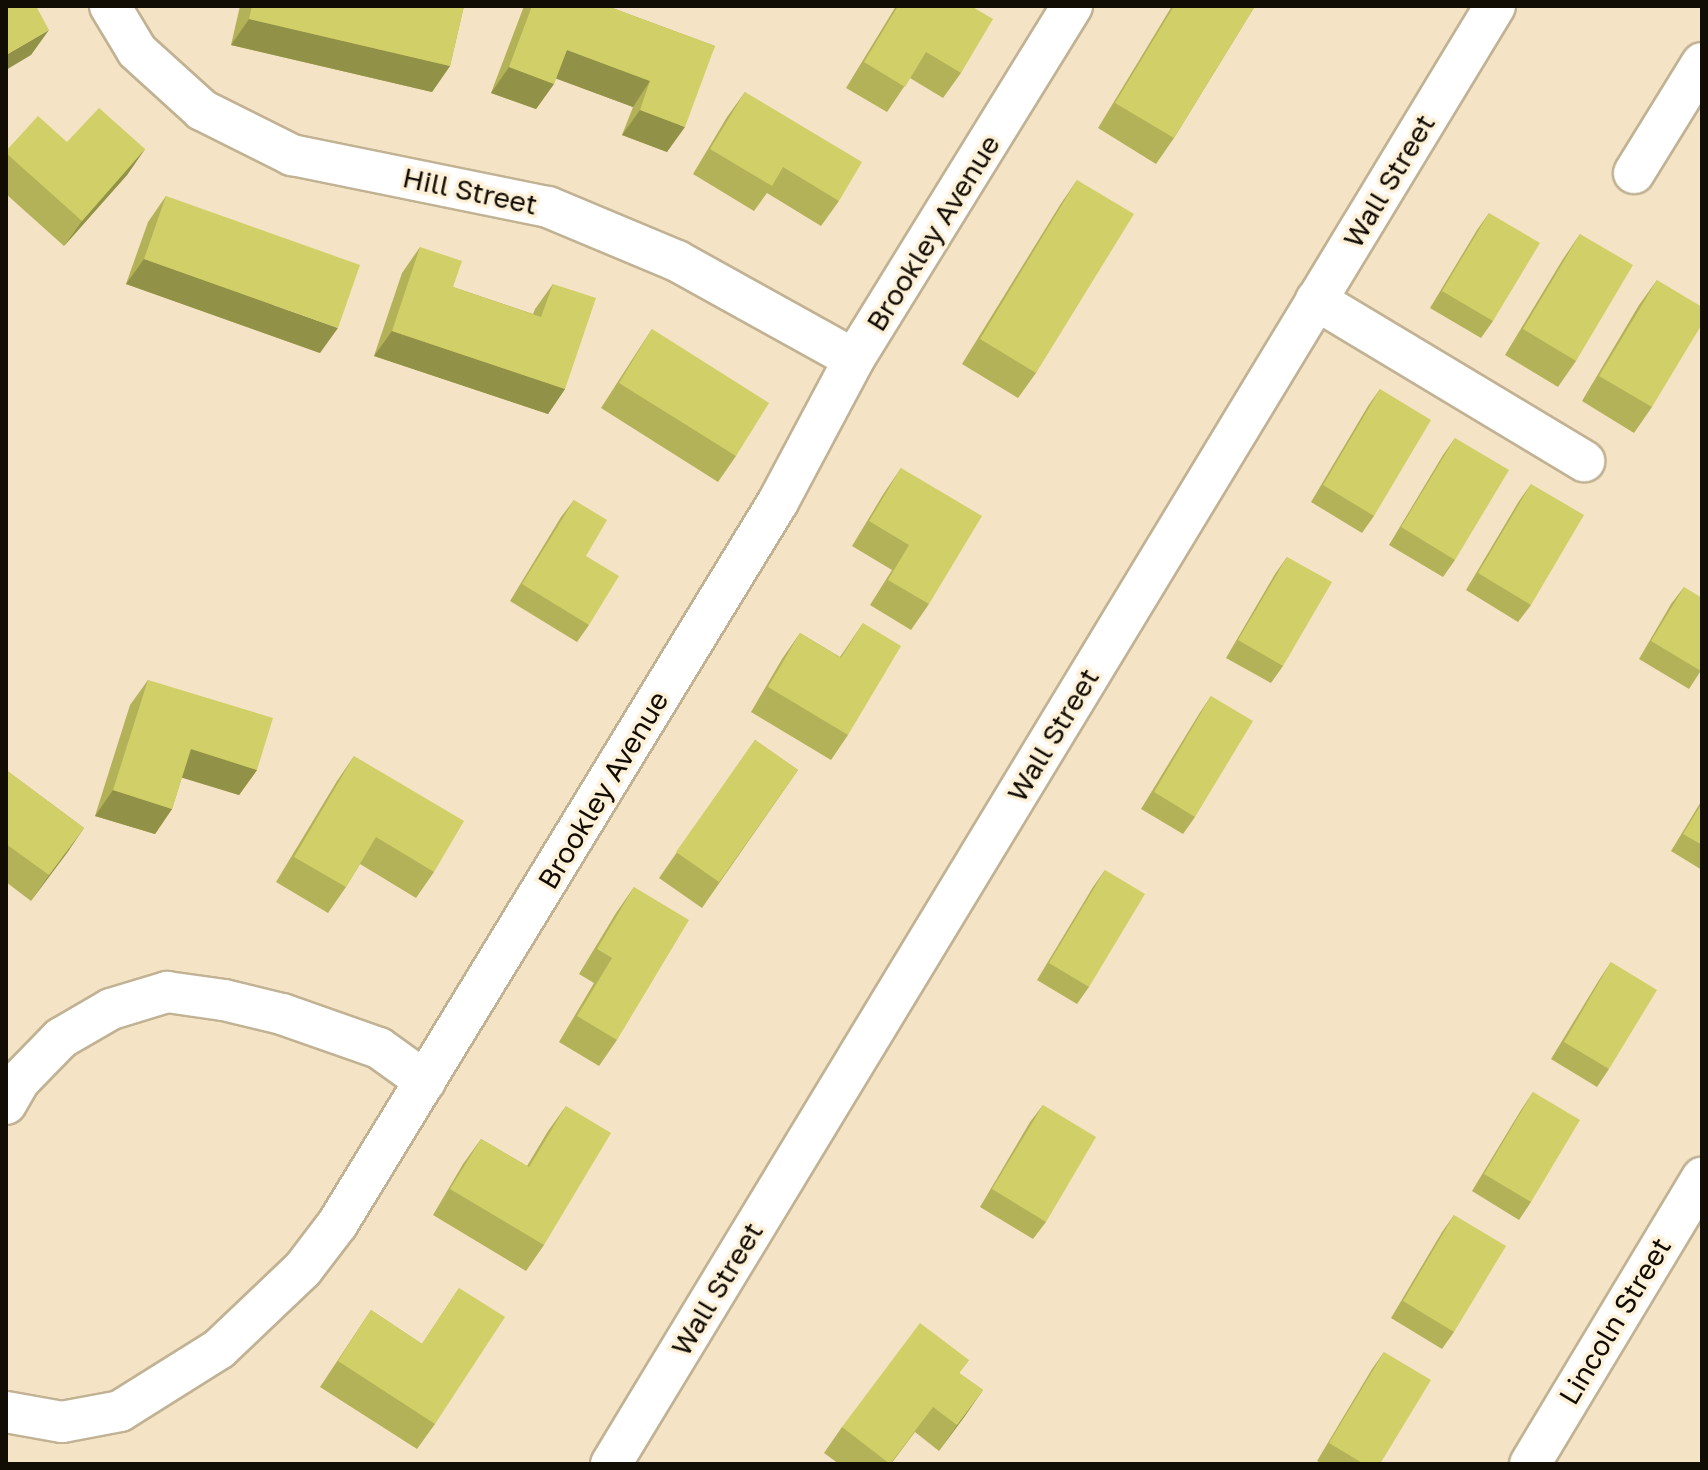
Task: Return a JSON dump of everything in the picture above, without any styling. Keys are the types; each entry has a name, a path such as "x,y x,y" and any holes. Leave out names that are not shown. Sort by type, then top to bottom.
{"street":[{"name":"Hill Street","path":"110,6 137,51 202,110 292,155 548,207 677,261 854,359"},
{"name":"Brookley Avenue","path":"6,1412 62,1422 120,1411 219,1349 303,1269 338,1223 778,502 854,359 1072,6"},
{"name":"Wall Street","path":"611,1464 1495,6"},
{"path":"1634,173 1702,63"},
{"path":"1316,300 1584,461"},
{"path":"6,1104 20,1080 61,1038 111,1009 167,992 224,1000 282,1014 379,1048 425,1081"},
{"name":"Lincoln Street","path":"1530,1464 1689,1227 1702,1178"}],"building":[{"path":"6,6 36,6 49,30 6,55"},
{"path":"252,6 464,6 450,66 249,19"},
{"path":"532,6 607,6 715,46 685,127 640,110 650,81 567,50 554,84 509,67"},
{"path":"898,6 971,6 993,19 961,73 926,52 905,87 864,62"},
{"path":"1174,6 1255,6 1174,138 1115,103"},
{"path":"745,92 862,162 839,201 783,167 772,186 710,149"},
{"path":"99,108 145,149 82,221 6,151 38,116 67,142"},
{"path":"1077,180 1134,214 1036,373 980,339"},
{"path":"166,196 360,265 338,328 144,259"},
{"path":"1489,213 1540,243 1493,321 1442,291"},
{"path":"1580,234 1633,265 1576,361 1523,329"},
{"path":"420,247 462,261 453,287 541,317 553,284 596,298 565,389 392,331"},
{"path":"1657,280 1702,307 1702,324 1652,407 1599,376"},
{"path":"652,329 769,403 736,456 619,383"},
{"path":"1380,389 1431,420 1374,516 1323,485"},
{"path":"1455,438 1509,470 1455,560 1401,527"},
{"path":"901,468 982,516 929,604 888,580 909,545 869,521"},
{"path":"1531,484 1584,515 1531,605 1478,573"},
{"path":"574,500 607,520 586,556 619,576 589,625 522,584"},
{"path":"1287,557 1332,582 1283,666 1238,640"},
{"path":"1684,587 1702,598 1701,671 1651,641"},
{"path":"863,623 901,646 848,735 768,687 800,633 841,658"},
{"path":"148,680 273,718 257,770 191,749 172,809 113,790"},
{"path":"1211,696 1253,721 1195,817 1154,792"},
{"path":"755,740 798,770 719,882 676,852"},
{"path":"354,756 464,821 434,872 376,837 346,887 294,857"},
{"path":"6,770 84,828 49,875 6,844"},
{"path":"1702,803 1702,845 1683,834"},
{"path":"1105,870 1145,894 1089,987 1049,963"},
{"path":"634,887 689,920 617,1040 577,1016 612,958 597,949"},
{"path":"1611,962 1657,990 1609,1069 1564,1042"},
{"path":"1533,1092 1580,1120 1531,1202 1484,1174"},
{"path":"1043,1105 1096,1137 1046,1222 992,1189"},
{"path":"566,1106 611,1133 544,1245 450,1189 481,1139 529,1167"},
{"path":"1454,1215 1506,1246 1454,1332 1403,1301"},
{"path":"459,1288 505,1317 435,1424 338,1361 371,1310 422,1344"},
{"path":"920,1323 969,1360 959,1373 983,1390 957,1425 933,1407 890,1464 842,1427"},
{"path":"1384,1352 1431,1380 1380,1464 1364,1464 1329,1443"}]}
